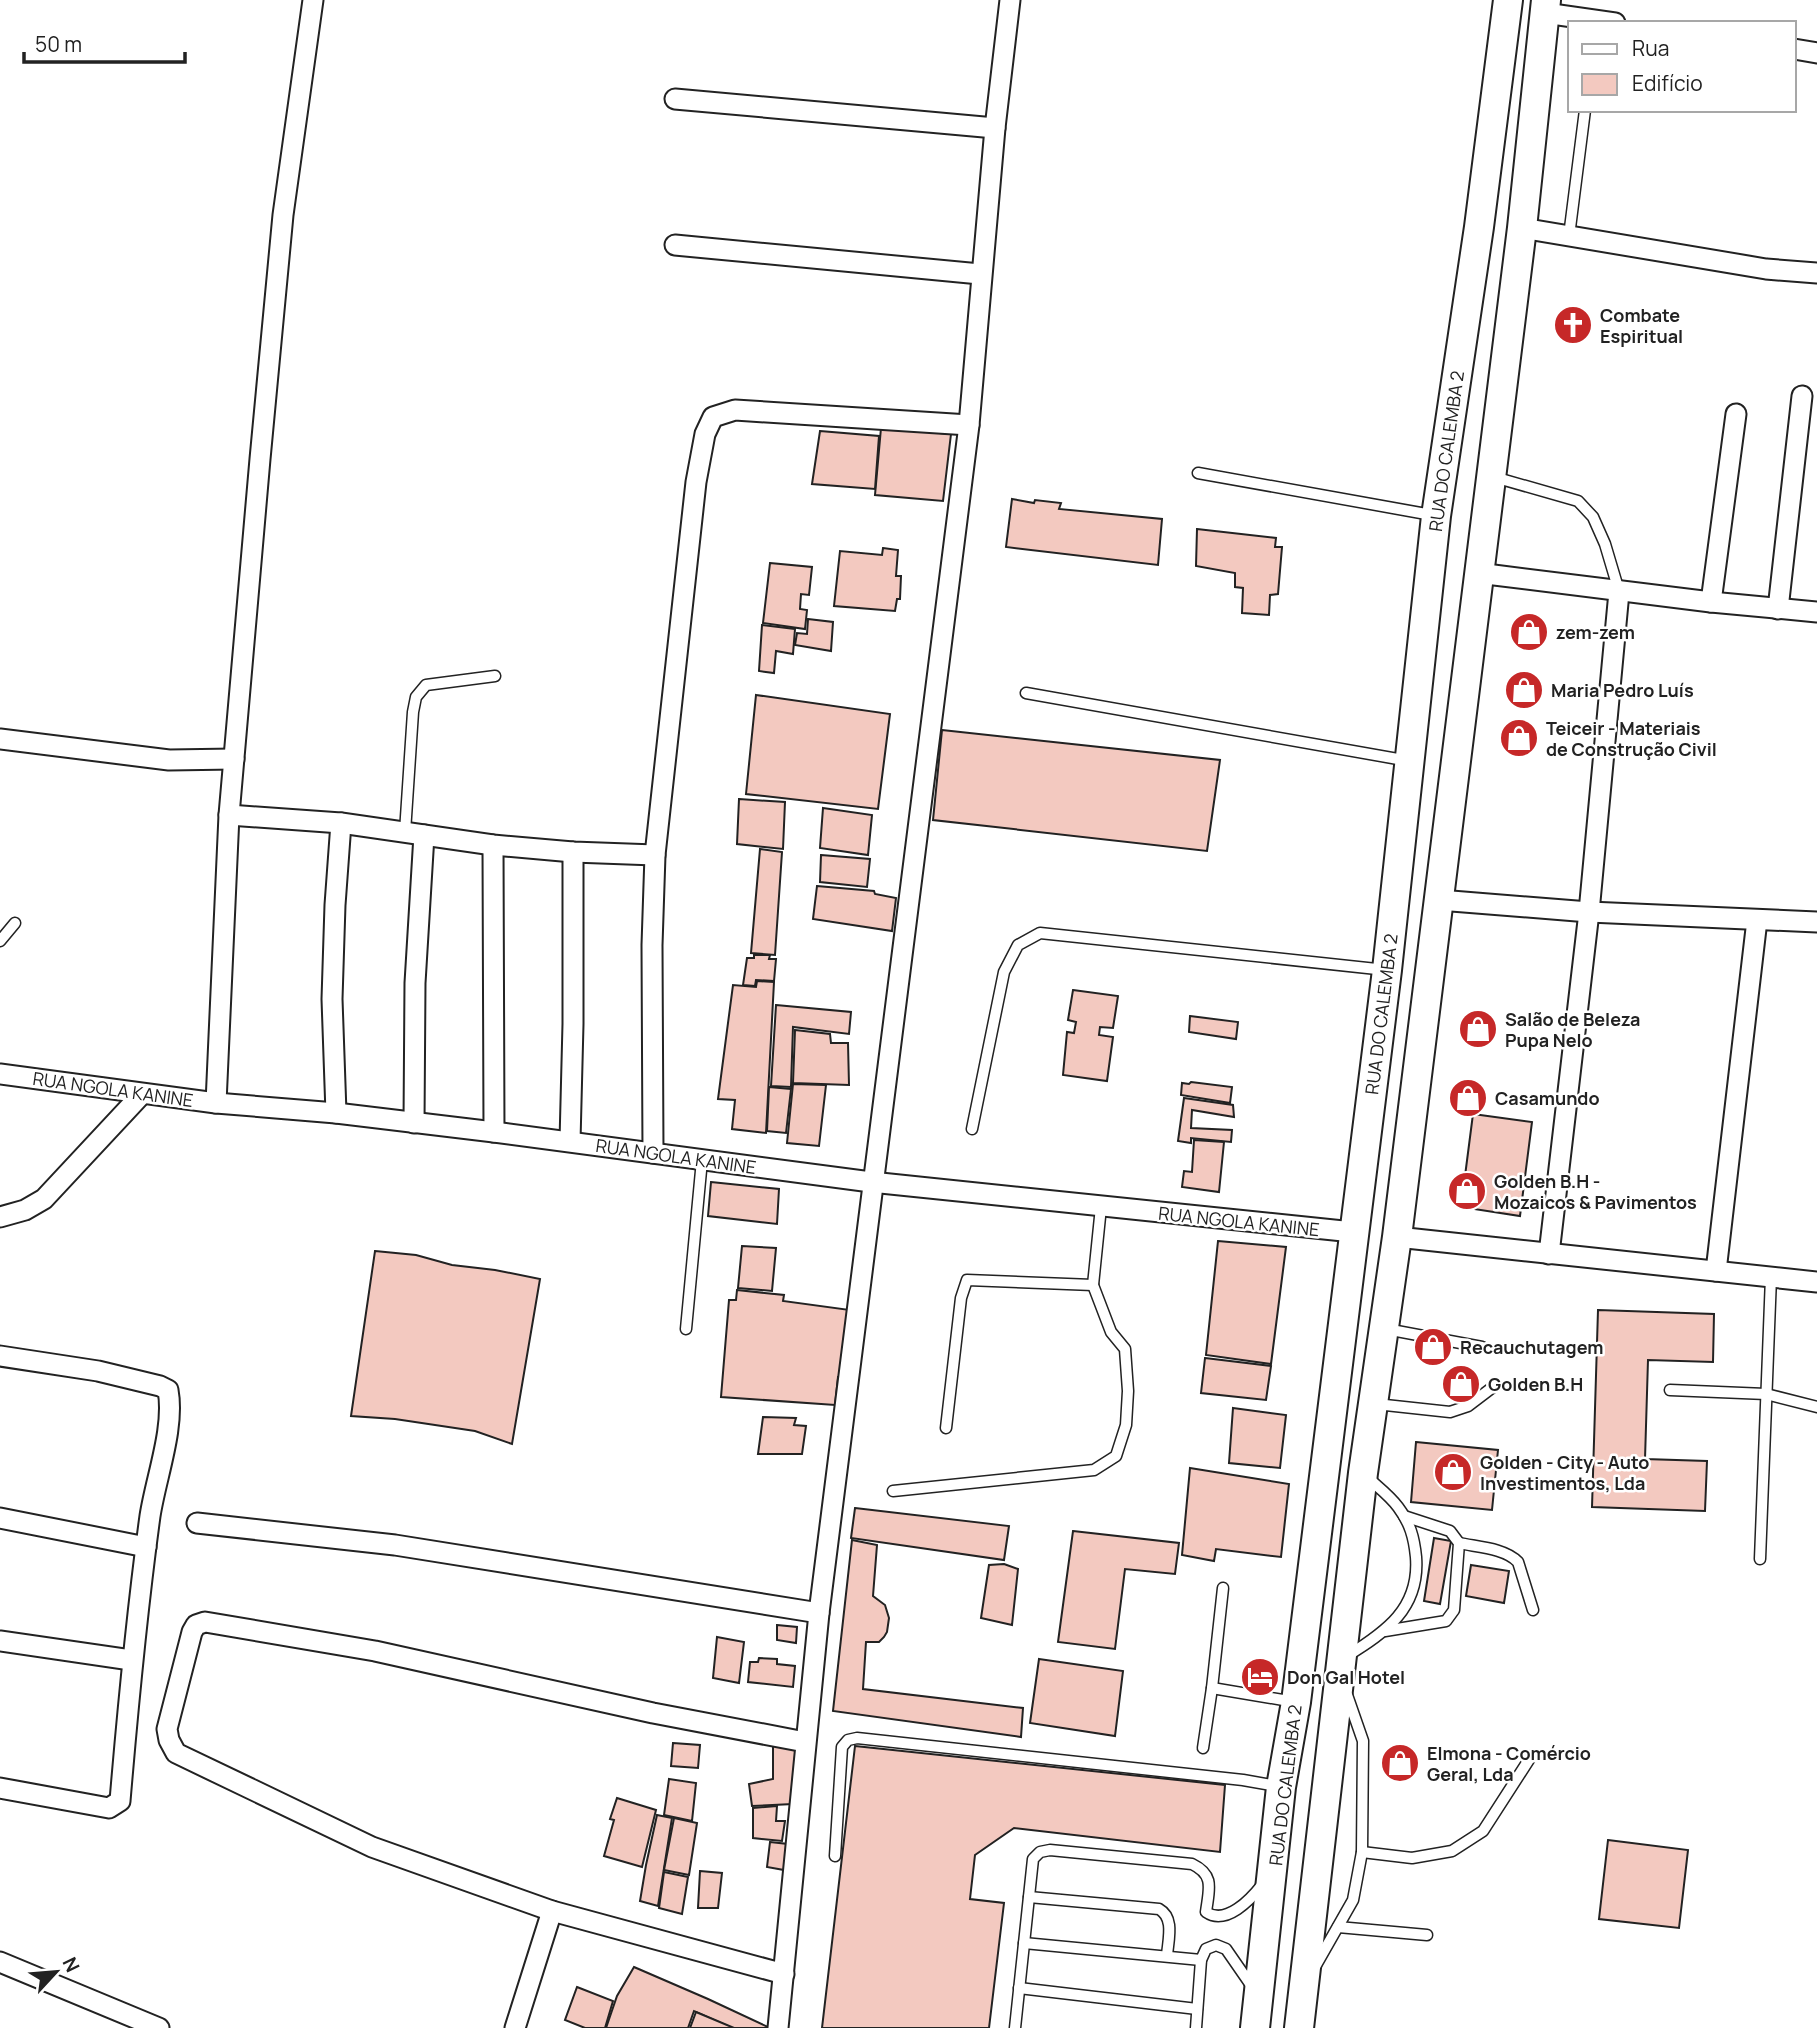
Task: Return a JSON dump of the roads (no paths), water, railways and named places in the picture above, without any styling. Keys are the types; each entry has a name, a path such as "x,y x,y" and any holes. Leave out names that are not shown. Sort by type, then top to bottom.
{"main road":[{"name":"RUA DO CALEMBA 2","path":"1255,2028 1281,1787 1296,1702 1387,970 1436,516 1479,227 1508,0"},
{"path":"1299,2028 1363,1473 1397,1237 1522,228 1546,6"}],"street":[{"path":"216,1103 229,815 283,215 313,0"},
{"path":"778,2028 818,1613 969,425 980,274 1010,0"},
{"path":"1546,6 1599,21"},
{"path":"1796,49 1817,53"},
{"path":"675,99 995,128"},
{"path":"1522,228 1766,269 1817,273"},
{"path":"675,245 980,274"},
{"path":"1778,610 1802,396"},
{"path":"653,1153 652,945 655,855 696,482 705,434 713,417 735,410 969,425"},
{"path":"1711,602 1736,414"},
{"path":"1478,573 1619,592 1817,612"},
{"path":"1549,1254 1589,912 1619,592"},
{"path":"0,739 169,760 234,760"},
{"path":"229,815 341,823 493,845 655,855"},
{"path":"336,1113 332,999 341,823"},
{"path":"414,833 414,1123"},
{"path":"493,845 494,1132"},
{"path":"570,1142 573,852"},
{"path":"1439,900 1589,912 1817,922"},
{"path":"1716,1271 1757,920"},
{"name":"RUA NGOLA KANINE","path":"0,1074 216,1103 336,1113 494,1132 871,1182 1353,1232"},
{"path":"0,1217 25,1210 44,1199 141,1094"},
{"path":"1397,1237 1817,1282"},
{"path":"0,1356 98,1371 160,1386 168,1390 171,1408 146,1547 131,1660 120,1801 109,1808 0,1788"},
{"path":"0,1518 146,1547"},
{"path":"197,1523 395,1545 818,1613"},
{"path":"784,1974 552,1911 372,1847 176,1754 167,1728 192,1632 196,1625 205,1622 375,1651 653,1713 805,1742"},
{"path":"0,1641 131,1660"},
{"path":"515,2028 552,1911"},
{"path":"0,1962 159,2028"}],"lane":[{"path":"1569,236 1585,112"},
{"path":"1198,473 1436,516"},
{"path":"1490,476 1578,501 1593,517 1605,544 1619,592"},
{"path":"414,833 413,712 416,697 426,685 495,676"},
{"path":"1026,692 1409,761"},
{"path":"0,941 15,923"},
{"path":"972,1129 1004,972 1018,946 1040,933 1387,970"},
{"path":"687,1329 702,1160"},
{"path":"893,1491 1094,1469 1116,1456 1126,1425 1128,1391 1125,1349 1111,1332 1093,1285 1101,1207"},
{"path":"1760,1559 1771,1277"},
{"path":"946,1428 961,1298 967,1280 1093,1285"},
{"path":"1384,1328 1482,1348"},
{"path":"1373,1404 1450,1412 1468,1406 1493,1387"},
{"path":"1670,1390 1766,1394 1817,1407"},
{"path":"1305,1983 1353,1900 1362,1852 1363,1741 1340,1667 1395,1622 1411,1599 1416,1580 1414,1535 1396,1504 1363,1473"},
{"path":"1383,1632 1446,1621 1454,1610 1458,1543 1450,1531 1404,1516"},
{"path":"1458,1543 1507,1553 1514,1558 1518,1562 1533,1610"},
{"path":"1203,1748 1223,1588"},
{"path":"1212,1688 1296,1702"},
{"path":"835,1856 842,1747 848,1740 857,1738 1243,1780 1281,1787"},
{"path":"1362,1852 1412,1858 1452,1851 1483,1831 1532,1755"},
{"path":"1015,2028 1033,1859 1040,1852 1050,1850 1192,1864 1204,1870 1209,1879 1206,1912 1219,1916 1240,1908 1274,1871"},
{"path":"1029,1897 1159,1909 1166,1913 1169,1920 1167,1956"},
{"path":"1338,1927 1427,1935"},
{"path":"1024,1943 1201,1960"},
{"path":"1196,2028 1201,1960 1206,1949 1211,1946 1226,1949 1259,1996"},
{"path":"1019,1988 1197,2008"}],"place":[{"name":"Combate Espiritual","path":"1573,325"},
{"name":"zem-zem","path":"1529,632"},
{"name":"Maria Pedro Luís","path":"1524,690"},
{"name":"Teiceir - Materiais de Construção Civil","path":"1519,738"},
{"name":"Salão de Beleza Pupa Nelo","path":"1478,1029"},
{"name":"Casamundo","path":"1468,1098"},
{"name":"Golden B.H - Mozaicos & Pavimentos","path":"1467,1191"},
{"name":"Recauchutagem","path":"1433,1347"},
{"name":"Golden B.H","path":"1461,1384"},
{"name":"Golden - City - Auto Investimentos, Lda","path":"1453,1472"},
{"name":"Don Gal Hotel","path":"1260,1677"},
{"name":"Elmona - Comércio Geral, Lda","path":"1400,1763"}]}
